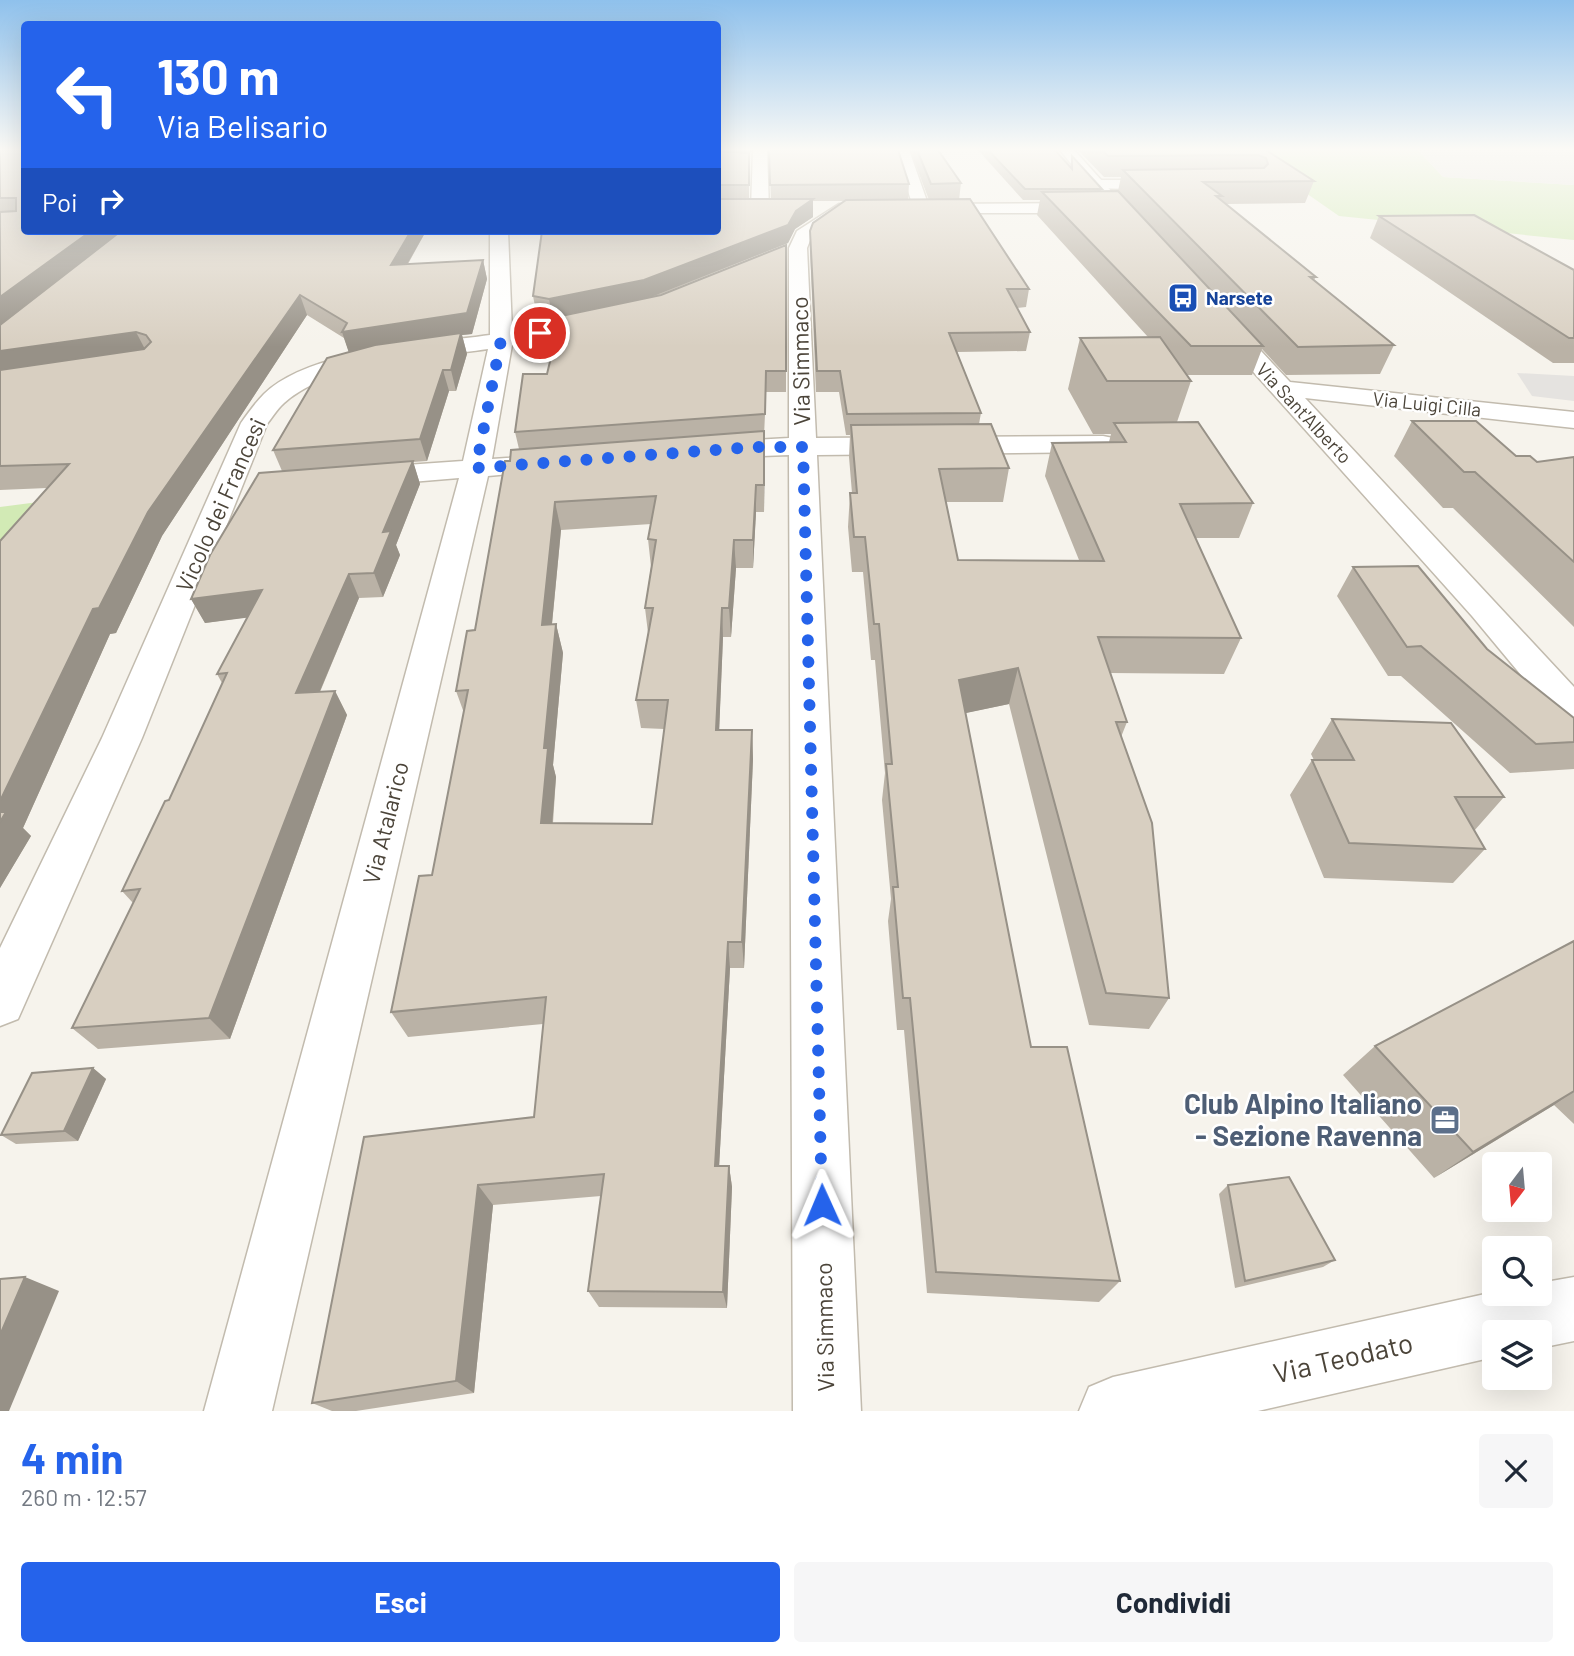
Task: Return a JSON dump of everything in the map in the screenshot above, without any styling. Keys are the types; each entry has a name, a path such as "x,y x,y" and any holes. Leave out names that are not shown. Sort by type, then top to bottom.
{"street":[{"path":"758,216 788,226 823,216"},
{"name":"Via Simmaco","path":"783,216 788,226 803,447 827,1411"},
{"name":"Via Atalarico","path":"238,1411 476,468 501,340 499,235"},
{"name":"Via Sant'Alberto","path":"1209,309 1484,608 1574,712"},
{"name":"Vicolo dei Francesi","path":"0,1002 241,486 254,423 274,398 309,376 347,363 501,340 629,313"},
{"name":"Via Luigi Cilla","path":"1280,387 1574,420"},
{"path":"687,452 803,447 1124,444"},
{"path":"336,479 579,460"},
{"name":"Via Sant'Alberto","path":"1484,608 1574,681"},
{"name":"Via Teodato","path":"1113,1411 1424,1339 1574,1309"}],"green space":[{"path":"1339,216 1574,216 1574,240"},
{"path":"54,500 0,569 0,507"}],"shaded area":[{"path":"1517,373 1574,376 1574,401 1532,396"}],"building":[{"path":"0,216 21,216 21,235 85,235 0,297"},
{"path":"721,216 793,216 788,225 644,280 549,299 533,296 541,235 721,235"},
{"path":"823,216 981,216 1029,289 1007,289 1030,332 949,333 981,413 847,414 840,371 817,371 810,231 813,223"},
{"path":"1065,216 1141,216 1263,346 1191,346"},
{"path":"1168,216 1241,216 1394,345 1298,347"},
{"path":"1379,216 1476,216 1574,270 1574,338 1569,338"},
{"path":"116,235 409,235 391,265 483,260 467,313 342,332 347,323 300,295 148,512 99,608 93,609 0,801 0,541 69,464 0,466 0,370 144,349 151,342 146,335 136,332 0,351 0,325"},
{"path":"786,245 786,371 766,371 765,414 515,432 523,374 547,374 561,316 661,295"},
{"path":"461,333 451,370 443,370 420,439 273,450 327,358 375,345"},
{"path":"1160,337 1191,381 1107,381 1080,338"},
{"path":"1412,421 1476,421 1516,456 1530,456 1537,462 1574,457 1574,562 1475,472 1464,472"},
{"path":"1198,422 1253,503 1180,504 1241,638 1098,637 1127,722 1116,722 1152,823 1169,998 1106,993 1018,668 959,680 1031,1047 1067,1047 1120,1281 936,1272 910,998 903,998 893,887 898,887 886,764 892,764 879,624 874,624 865,537 854,537 850,493 857,493 851,425 991,424 1009,468 939,469 958,560 1104,561 1052,443 1126,442 1114,423"},
{"path":"764,431 764,485 756,485 753,540 734,540 729,608 722,608 716,730 752,730 742,942 728,942 715,1166 729,1166 723,1292 588,1291 604,1174 478,1185 456,1381 312,1403 364,1137 534,1117 546,997 391,1012 419,876 432,875 468,690 456,691 467,631 475,630 505,461 510,461 511,450","holes":["656,496 648,539 656,540 645,608 653,608 636,700 668,700 652,824 541,823 548,748 544,748 556,624 542,625 555,502"]},
{"path":"413,461 383,532 391,531 374,573 349,574 296,693 335,691 209,1018 72,1028 140,889 122,891 165,801 169,800 227,673 217,674 262,590 191,599 210,555 259,473"},
{"path":"1418,566 1487,649 1574,718 1574,742 1536,744 1421,646 1407,647 1353,567"},
{"path":"1332,719 1451,723 1504,797 1455,797 1485,849 1349,843 1312,760 1354,760"},
{"path":"1574,941 1574,1091 1473,1152 1375,1046"},
{"path":"93,1068 64,1131 1,1135 32,1073"},
{"path":"1289,1177 1335,1260 1245,1281 1228,1185"},
{"path":"25,1277 0,1335 0,1279"}],"place":[{"name":"Narsete","path":"1183,298"},
{"name":"Club Alpino Italiano - Sezione Ravenna","path":"1445,1120"}],"route":[{"path":"540,333 501,340 476,468 755,447 803,447 822,1205"}]}
